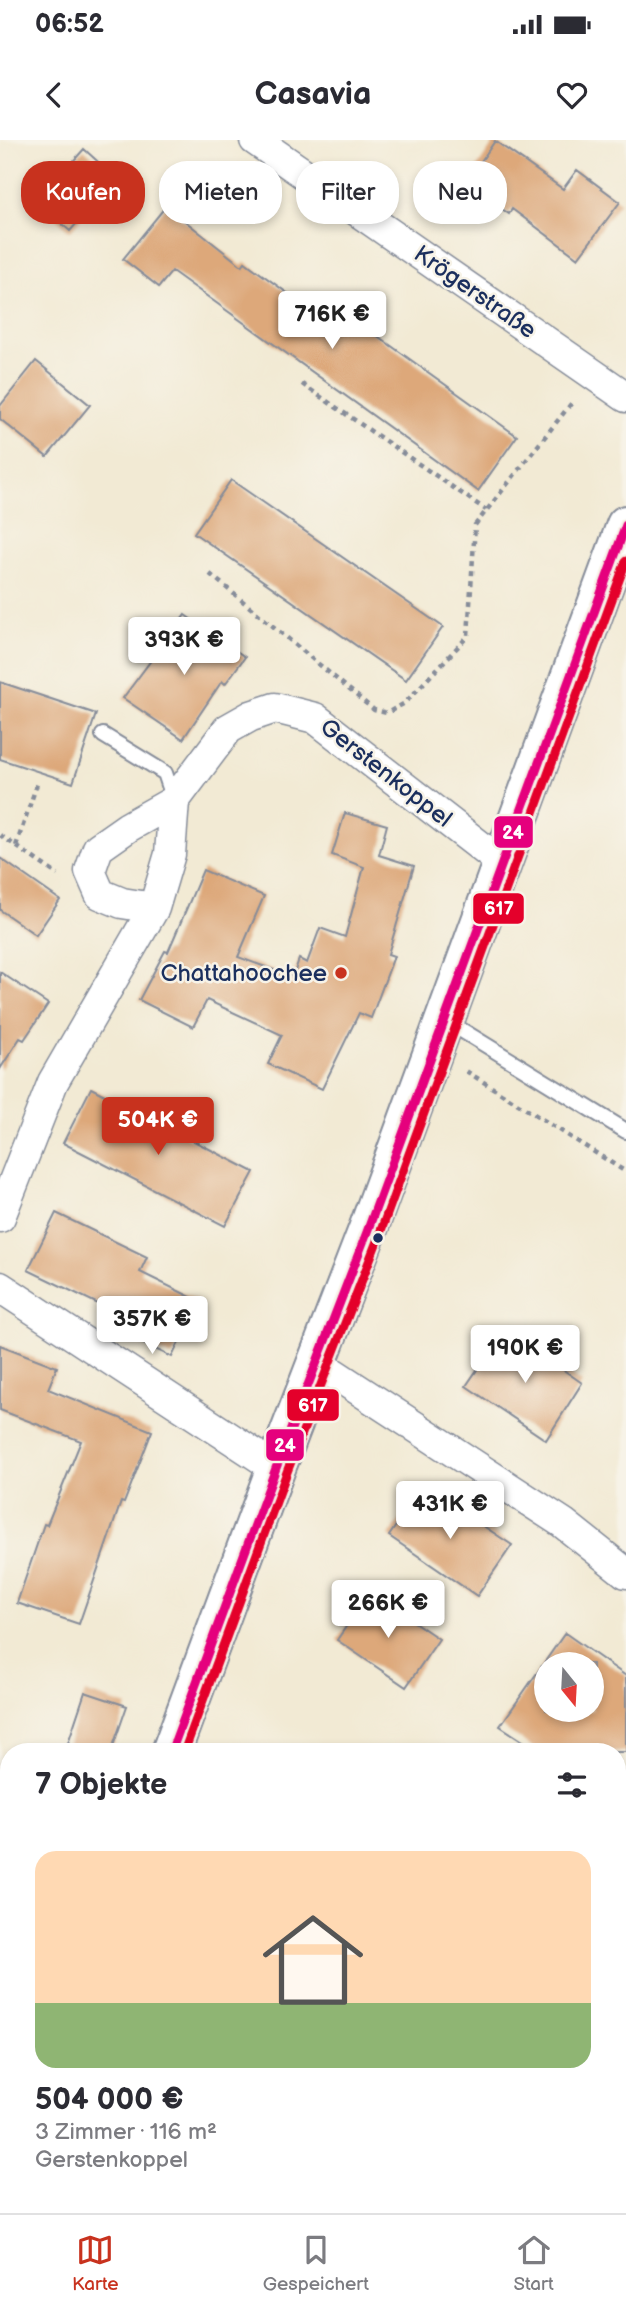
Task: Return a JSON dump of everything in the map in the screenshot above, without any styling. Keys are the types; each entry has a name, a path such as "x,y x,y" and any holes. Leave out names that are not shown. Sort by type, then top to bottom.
{"main road":[{"path":"174,1743 367,1232 626,525"}],"street":[{"name":"Krögerstraße","path":"255,140 626,397"},
{"name":"Gerstenkoppel","path":"90,871 97,848 174,801 228,729 251,716 275,708 315,718 502,863"},
{"path":"0,1217 53,1082 154,908 170,854 174,801"},
{"path":"90,871 100,894 122,903 154,908"},
{"path":"0,1287 276,1468"},
{"path":"316,1362 563,1523 626,1573"}],"lane":[{"path":"103,735 165,773 174,801"},
{"path":"439,1034 626,1131"}],"path":[{"path":"210,574 374,710 387,713 405,703 468,636 475,525 594,374"},
{"path":"302,384 486,510"},
{"path":"16,846 38,781"},
{"path":"0,835 60,876 90,871"},
{"path":"439,1034 626,1172"}],"building":[{"path":"495,141 563,189 577,170 620,202 578,258 512,209 509,214 507,213 507,161 481,161"},
{"path":"84,149 97,161 73,161"},
{"path":"159,215 159,224 189,224 242,266 245,262 331,325 341,310 517,436 478,491 172,271 159,287 123,259"},
{"path":"62,224 76,224 70,231"},
{"path":"36,361 90,405 47,457 0,419 0,406"},
{"path":"231,480 443,627 406,680 194,533"},
{"path":"185,615 245,657 225,684 222,681 183,739 123,698"},
{"path":"0,682 96,714 73,783 0,759"},
{"path":"345,813 387,825 379,855 414,866 388,954 394,956 371,1018 359,1013 322,1089 268,1064 282,1035 207,1000 193,1027 139,1000 165,951 168,952 203,870 264,896 238,957 293,977 299,959 307,963 320,928 345,937 364,867 332,855"},
{"path":"0,858 60,900 36,935 0,910"},
{"path":"0,972 48,1004 24,1040 20,1038 0,1069"},
{"path":"91,1088 254,1172 225,1226 63,1143"},
{"path":"56,1213 147,1257 140,1272 199,1301 172,1357 112,1329 119,1314 28,1270"},
{"path":"505,1329 582,1383 546,1440 466,1386"},
{"path":"0,1345 57,1367 48,1389 152,1431 124,1503 121,1502 79,1624 17,1603 44,1524 47,1525 81,1441 0,1410"},
{"path":"423,1486 512,1545 477,1596 389,1536"},
{"path":"370,1592 439,1639 406,1687 337,1640"},
{"path":"565,1633 592,1652 552,1652"},
{"path":"604,1660 626,1676 626,1743 526,1743 500,1726 534,1677 534,1722 604,1722"},
{"path":"85,1692 127,1706 114,1743 68,1743"}],"transit line":[{"name":"24","path":"174,1743 367,1232 626,525"},
{"name":"617","path":"187,1743 287,1472 379,1236 626,561"}],"place":[{"name":"Chattahoochee","path":"341,973"}]}
